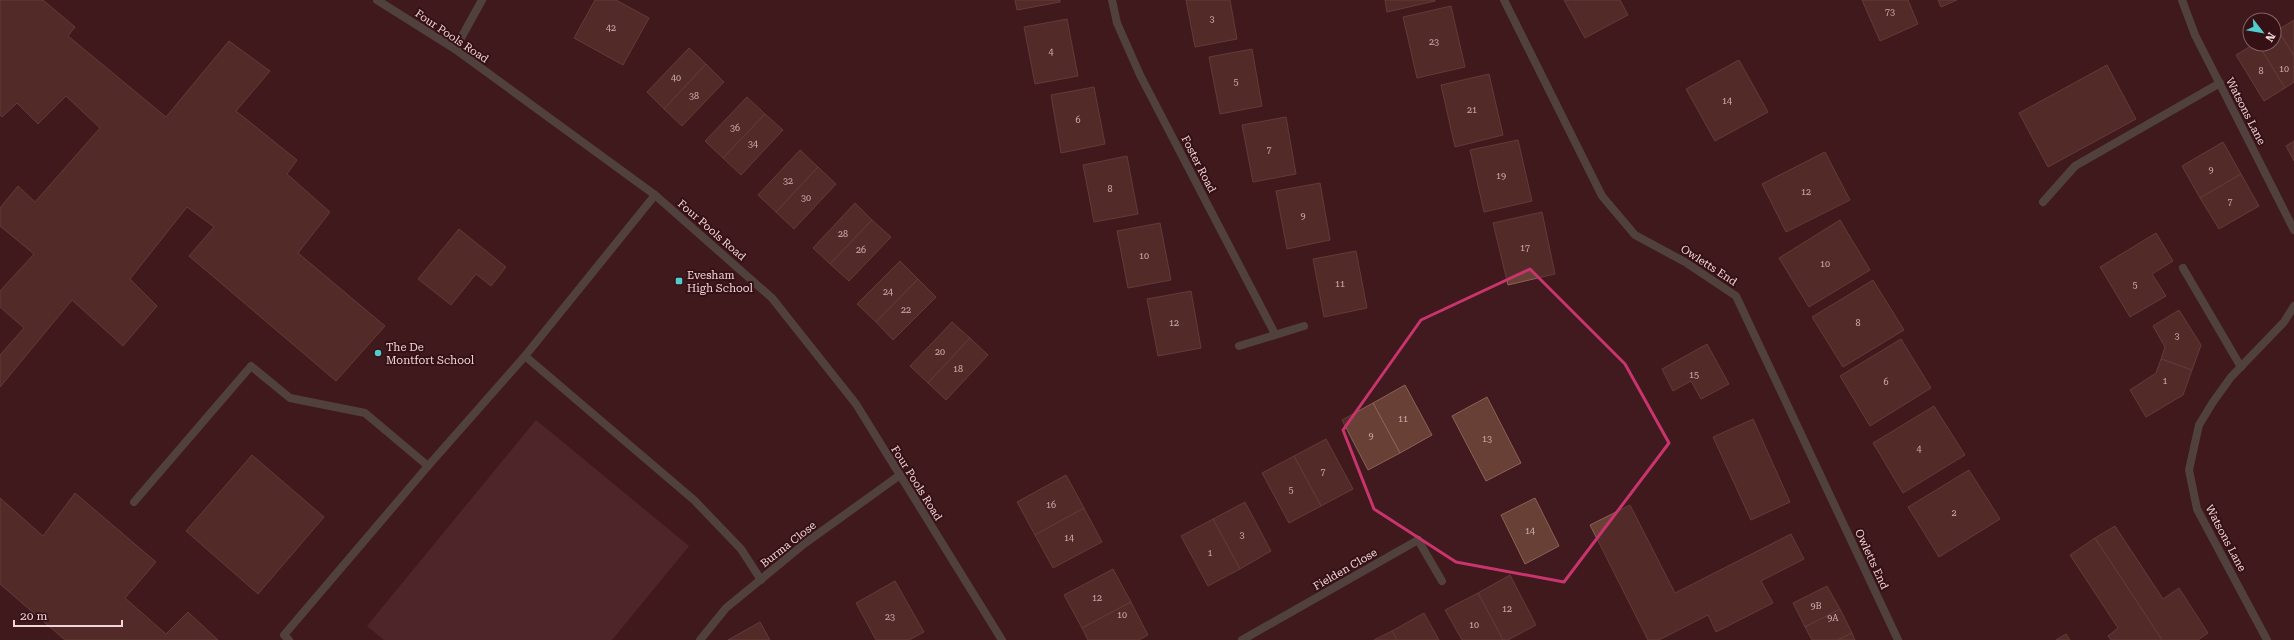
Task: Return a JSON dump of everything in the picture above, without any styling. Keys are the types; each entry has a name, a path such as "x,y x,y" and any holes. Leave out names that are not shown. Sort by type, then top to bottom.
{"street":[{"name":"Four Pools Road","path":"377,0 455,49 656,195 772,298 856,404 1002,640"},
{"path":"455,49 482,0"},
{"name":"Foster Road","path":"1112,0 1117,23 1140,75 1275,334"},
{"name":"Owletts End","path":"1504,0 1602,196 1635,235 1685,262 1736,296 1898,640"},
{"name":"Watsons Lane","path":"2182,0 2195,35 2294,230"},
{"path":"2043,202 2075,166 2220,84"},
{"path":"289,640 284,635 428,466 525,356 656,195"},
{"path":"2183,268 2241,367"},
{"name":"Watsons Lane","path":"2267,640 2197,509 2189,470 2199,425 2213,402 2241,367 2284,322 2294,306"},
{"path":"1239,346 1304,326"},
{"path":"525,356 694,500 741,549 761,580"},
{"path":"134,502 251,366 290,398 364,413 428,466"},
{"name":"Burma Close","path":"700,640 726,608 804,544 900,475"},
{"name":"Fielden Close","path":"1242,640 1418,540 1442,581"}],"highlighted area":[{"path":"1530,269 1625,364 1669,443 1564,582 1456,562 1374,509 1343,430 1421,320"}],"shaded area":[{"path":"536,420 689,546 612,640 384,640 367,626"}],"building":[{"path":"0,0 43,0 75,27 68,36 166,117 229,41 270,71 236,111 297,160 287,174 330,212 298,253 385,326 336,381 189,256 214,227 187,207 130,279 157,306 123,346 72,300 0,387 0,355 24,328 0,307 0,291 34,254 0,226 0,208 18,186 35,202 100,128 66,96 38,124 17,103 2,117 0,115"},
{"path":"595,0 616,0 649,18 623,65 574,38"},
{"path":"1015,0 1060,0 1060,2 1017,10"},
{"path":"1186,0 1230,0 1237,39 1195,47"},
{"path":"1385,0 1435,0 1435,1 1387,12"},
{"path":"1564,0 1620,0 1628,15 1585,38"},
{"path":"1862,0 1908,0 1918,24 1880,41"},
{"path":"1938,0 1957,0 1941,7"},
{"path":"1451,6 1465,67 1417,78 1403,17"},
{"path":"1067,19 1078,76 1035,84 1024,27"},
{"path":"2294,20 2294,56 2282,36 2282,28"},
{"path":"2282,36 2294,56 2294,82 2285,88 2263,52 2282,52"},
{"path":"689,48 706,64 664,109 647,92"},
{"path":"1252,49 1262,106 1220,114 1209,57"},
{"path":"2242,51 2263,52 2285,88 2264,101 2236,55"},
{"path":"1739,60 1768,112 1715,141 1686,89"},
{"path":"706,64 724,82 682,126 664,109"},
{"path":"2107,65 2136,119 2048,167 2019,113"},
{"path":"1489,74 1503,135 1455,147 1441,85"},
{"path":"1094,87 1105,144 1061,153 1051,95"},
{"path":"747,97 765,114 723,158 705,141"},
{"path":"765,114 783,130 741,175 723,158"},
{"path":"1286,117 1296,174 1253,182 1242,125"},
{"path":"1518,140 1532,201 1484,212 1470,150"},
{"path":"2294,141 2294,161 2286,146"},
{"path":"2223,142 2241,174 2200,198 2182,166"},
{"path":"800,150 818,167 776,212 758,195"},
{"path":"1825,152 1850,200 1786,232 1762,184"},
{"path":"1127,156 1138,214 1094,222 1083,165"},
{"path":"818,167 836,184 794,229 776,212"},
{"path":"2241,174 2259,206 2219,229 2200,198"},
{"path":"1320,183 1330,240 1287,249 1276,191"},
{"path":"855,203 872,220 830,264 813,248"},
{"path":"1542,212 1555,274 1508,285 1493,223"},
{"path":"872,220 891,237 849,281 830,264"},
{"path":"1840,220 1870,270 1809,307 1779,258"},
{"path":"1160,223 1171,280 1128,288 1117,231"},
{"path":"459,229 506,267 491,286 476,274 451,305 418,279"},
{"path":"2156,233 2173,261 2152,274 2166,296 2130,317 2100,267"},
{"path":"1356,251 1367,308 1324,317 1313,259"},
{"path":"900,261 918,279 876,322 857,304"},
{"path":"918,279 936,297 893,340 876,322"},
{"path":"1873,280 1904,330 1843,367 1812,317"},
{"path":"1191,291 1201,348 1158,356 1147,299"},
{"path":"2179,310 2201,345 2192,370 2161,359 2165,347 2153,326"},
{"path":"952,322 970,338 928,383 910,366"},
{"path":"970,338 988,355 946,400 928,383"},
{"path":"1901,339 1931,388 1870,426 1840,376"},
{"path":"1707,344 1729,384 1701,399 1691,381 1673,391 1662,369"},
{"path":"2161,359 2192,370 2183,395 2146,417 2130,390 2156,373"},
{"path":"1405,385 1432,435 1400,453 1373,403"},
{"path":"1487,397 1521,463 1486,481 1452,416"},
{"path":"1373,403 1400,453 1368,470 1342,420"},
{"path":"1934,406 1965,455 1903,493 1873,443"},
{"path":"1753,419 1790,502 1751,520 1713,437"},
{"path":"1326,439 1353,489 1321,506 1294,456"},
{"path":"252,455 324,517 258,594 186,531"},
{"path":"1294,456 1321,506 1289,523 1262,473"},
{"path":"1969,470 2000,519 1939,557 1908,507"},
{"path":"1066,475 1084,508 1035,535 1017,502"},
{"path":"75,493 156,562 125,598 166,634 188,612 218,640 65,640 0,584 0,498 43,536"},
{"path":"1535,498 1559,546 1525,564 1501,515"},
{"path":"1245,502 1271,551 1240,569 1213,519"},
{"path":"1630,505 1675,593 1791,534 1804,559 1761,581 1773,603 1716,632 1708,615 1659,640 1648,640 1590,525"},
{"path":"1084,508 1102,542 1053,568 1035,535"},
{"path":"1213,519 1240,569 1208,586 1181,536"},
{"path":"2115,526 2163,599 2179,588 2208,633 2198,640 2162,640 2095,538"},
{"path":"2095,538 2162,640 2111,640 2108,636 2118,628 2070,555"},
{"path":"1113,569 1131,602 1082,628 1064,595"},
{"path":"1510,575 1536,625 1508,640 1503,640 1478,593"},
{"path":"895,581 924,632 909,640 876,640 856,603"},
{"path":"1827,586 1840,609 1805,627 1793,603"},
{"path":"1478,593 1503,640 1462,640 1445,610"},
{"path":"1131,602 1148,635 1139,640 1088,640 1082,628"},
{"path":"1840,609 1852,633 1838,640 1812,640 1805,627"},
{"path":"1424,613 1439,640 1397,640 1392,631"},
{"path":"760,622 770,640 728,640"},
{"path":"1392,631 1397,640 1374,640"},
{"path":"1852,633 1855,640 1838,640"},
{"path":"2066,634 2070,640 2056,640"}],"place":[{"name":"Evesham High School","path":"679,281"},
{"name":"The De Montfort School","path":"378,353"}]}
